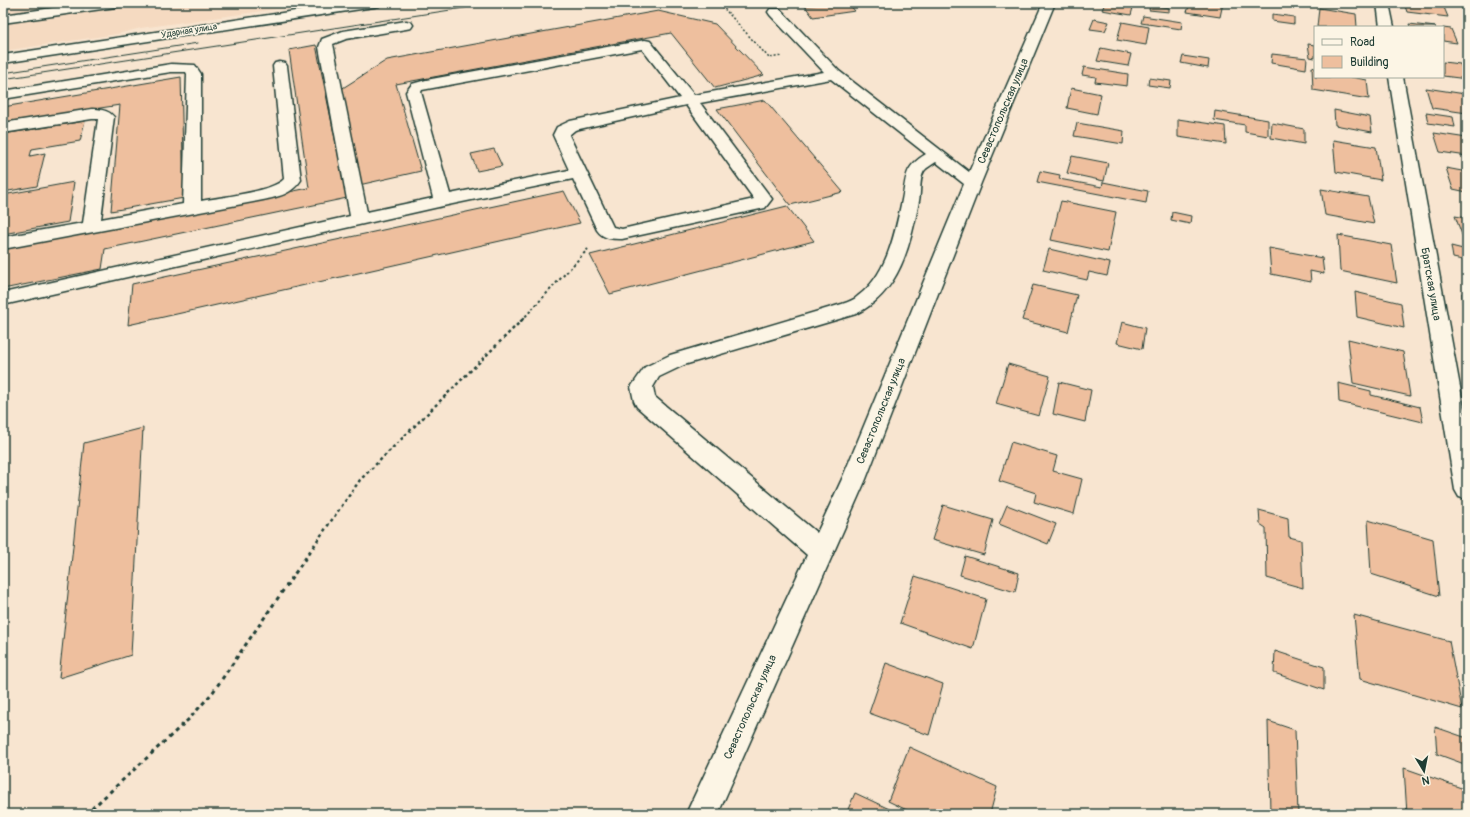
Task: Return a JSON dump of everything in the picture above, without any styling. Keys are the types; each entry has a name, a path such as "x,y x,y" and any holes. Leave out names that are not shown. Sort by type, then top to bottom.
{"street":[{"path":"3,19 116,3"},
{"name":"Ударная улица","path":"3,59 374,3"},
{"name":"Севастопольская улица","path":"702,814 854,479 973,183 1049,3"},
{"path":"1383,3 1387,26"},
{"path":"775,12 834,74 973,183"},
{"path":"360,220 326,47 327,42 343,35 406,25"},
{"path":"443,201 413,92 417,87 426,84 645,44 690,100 763,199 759,204 622,234 613,234 606,230 561,135 563,130 570,126 690,100 834,74"},
{"path":"3,244 272,192 289,186 293,180 280,66"},
{"path":"3,95 171,68 190,68 194,74 192,207"},
{"name":"Братская улица","path":"1396,78 1467,490"},
{"path":"3,128 92,114 100,114 106,117 91,227"},
{"path":"821,552 645,401 642,387 652,372 678,360 849,309 865,301 880,286 894,258 906,224 912,194 913,179 917,169 937,155"},
{"path":"3,299 443,201 579,173"}],"path":[{"path":"719,3 770,58 811,50"},
{"path":"86,814 190,718 213,692 360,480 516,328 606,230"}],"shaded area":[{"path":"3,3 319,3 141,28 117,34 3,51"}],"building":[{"path":"830,3 848,3 855,11 813,17 805,6"},
{"path":"1105,3 1134,4 1131,15 1102,10"},
{"path":"1190,3 1223,3 1220,17 1187,12"},
{"path":"1404,3 1443,5 1448,17 1407,12"},
{"path":"1150,5 1169,8 1169,12 1149,10"},
{"path":"1319,8 1356,14 1357,26 1317,26"},
{"path":"658,11 715,24 764,75 715,88 671,33 396,84 421,171 359,185 338,91 387,60"},
{"path":"1272,14 1294,17 1294,24 1272,21"},
{"path":"1143,16 1182,22 1181,29 1141,23"},
{"path":"1094,19 1109,22 1105,31 1090,29"},
{"path":"1122,22 1149,27 1146,45 1117,40"},
{"path":"1409,24 1427,26 1410,26"},
{"path":"1444,28 1451,29 1457,43 1444,41"},
{"path":"1308,44 1314,45 1314,58 1310,57"},
{"path":"316,45 347,198 105,249 102,269 3,289 3,248 309,188 289,50"},
{"path":"1101,48 1131,54 1128,66 1097,61"},
{"path":"1272,54 1307,58 1306,69 1271,63"},
{"path":"1183,56 1209,60 1208,68 1181,63"},
{"path":"1444,62 1460,64 1467,79 1444,76"},
{"path":"1084,67 1128,74 1127,86 1095,82 1096,77 1082,75"},
{"path":"1312,67 1314,68 1314,78 1356,78 1367,80 1369,99 1313,90"},
{"path":"181,77 184,198 111,211 120,105 3,123 3,107"},
{"path":"1149,78 1171,81 1170,88 1148,85"},
{"path":"1071,88 1101,94 1097,114 1067,108"},
{"path":"1426,88 1465,94 1467,99 1467,113 1432,108"},
{"path":"765,100 843,192 790,205 717,109"},
{"path":"1334,110 1370,117 1372,132 1335,125"},
{"path":"1215,111 1268,120 1268,136 1245,132 1245,125 1214,120"},
{"path":"1426,113 1453,117 1455,127 1428,123"},
{"path":"1178,119 1225,126 1226,144 1178,137"},
{"path":"85,121 80,141 32,149 30,156 45,153 37,186 3,192 3,134"},
{"path":"1077,123 1124,131 1123,144 1074,136"},
{"path":"1272,123 1304,129 1304,144 1271,138"},
{"path":"1434,133 1467,138 1467,156 1440,152"},
{"path":"1333,140 1376,147 1381,180 1336,172"},
{"path":"494,149 502,166 477,171 471,154"},
{"path":"1072,156 1108,163 1104,181 1067,173"},
{"path":"1446,168 1467,172 1467,192 1453,189"},
{"path":"1040,171 1060,175 1059,179 1102,187 1103,182 1148,191 1146,203 1037,182"},
{"path":"74,182 68,222 3,234 3,195"},
{"path":"1321,189 1368,197 1374,224 1325,215"},
{"path":"564,191 580,223 128,325 132,284"},
{"path":"1061,201 1116,212 1108,252 1051,240"},
{"path":"787,206 814,241 610,294 590,255"},
{"path":"1172,212 1191,216 1190,224 1171,220"},
{"path":"1455,216 1467,218 1467,241 1464,240"},
{"path":"1338,235 1391,245 1397,283 1340,271"},
{"path":"1451,246 1467,250 1467,261 1453,258"},
{"path":"1269,248 1322,258 1324,274 1310,271 1311,282 1271,274"},
{"path":"1049,249 1110,263 1107,276 1089,272 1087,280 1043,270"},
{"path":"1033,285 1077,295 1068,332 1022,320"},
{"path":"1355,292 1401,303 1404,328 1357,317"},
{"path":"1462,293 1467,295 1467,317 1463,316"},
{"path":"1122,322 1145,328 1142,349 1117,343"},
{"path":"1348,339 1403,352 1410,396 1353,383"},
{"path":"1008,364 1050,376 1039,416 996,404"},
{"path":"1059,382 1091,390 1085,422 1053,414"},
{"path":"1338,383 1371,391 1371,395 1420,407 1423,422 1339,402"},
{"path":"143,428 131,655 59,678 84,443"},
{"path":"1011,442 1057,456 1053,471 1082,479 1074,514 1034,502 1036,493 999,481"},
{"path":"943,505 993,520 984,555 932,540"},
{"path":"1007,505 1056,524 1048,544 999,524"},
{"path":"1259,510 1288,518 1289,537 1301,540 1303,588 1267,578 1266,528 1260,524"},
{"path":"1368,520 1433,539 1439,596 1371,574"},
{"path":"965,556 1019,573 1015,592 960,575"},
{"path":"915,576 986,599 973,649 900,623"},
{"path":"1354,615 1449,641 1462,709 1360,679"},
{"path":"1275,651 1324,667 1324,690 1274,673"},
{"path":"886,663 943,684 929,735 869,713"},
{"path":"1268,721 1295,730 1298,814 1275,814 1270,812"},
{"path":"1435,727 1467,738 1467,765 1437,754"},
{"path":"909,747 997,787 990,814 915,814 888,801"},
{"path":"1404,768 1467,790 1467,814 1407,814"},
{"path":"855,793 900,814 846,814"}],"tram line":[{"path":"3,79 496,3"},
{"path":"3,73 198,43"}]}
